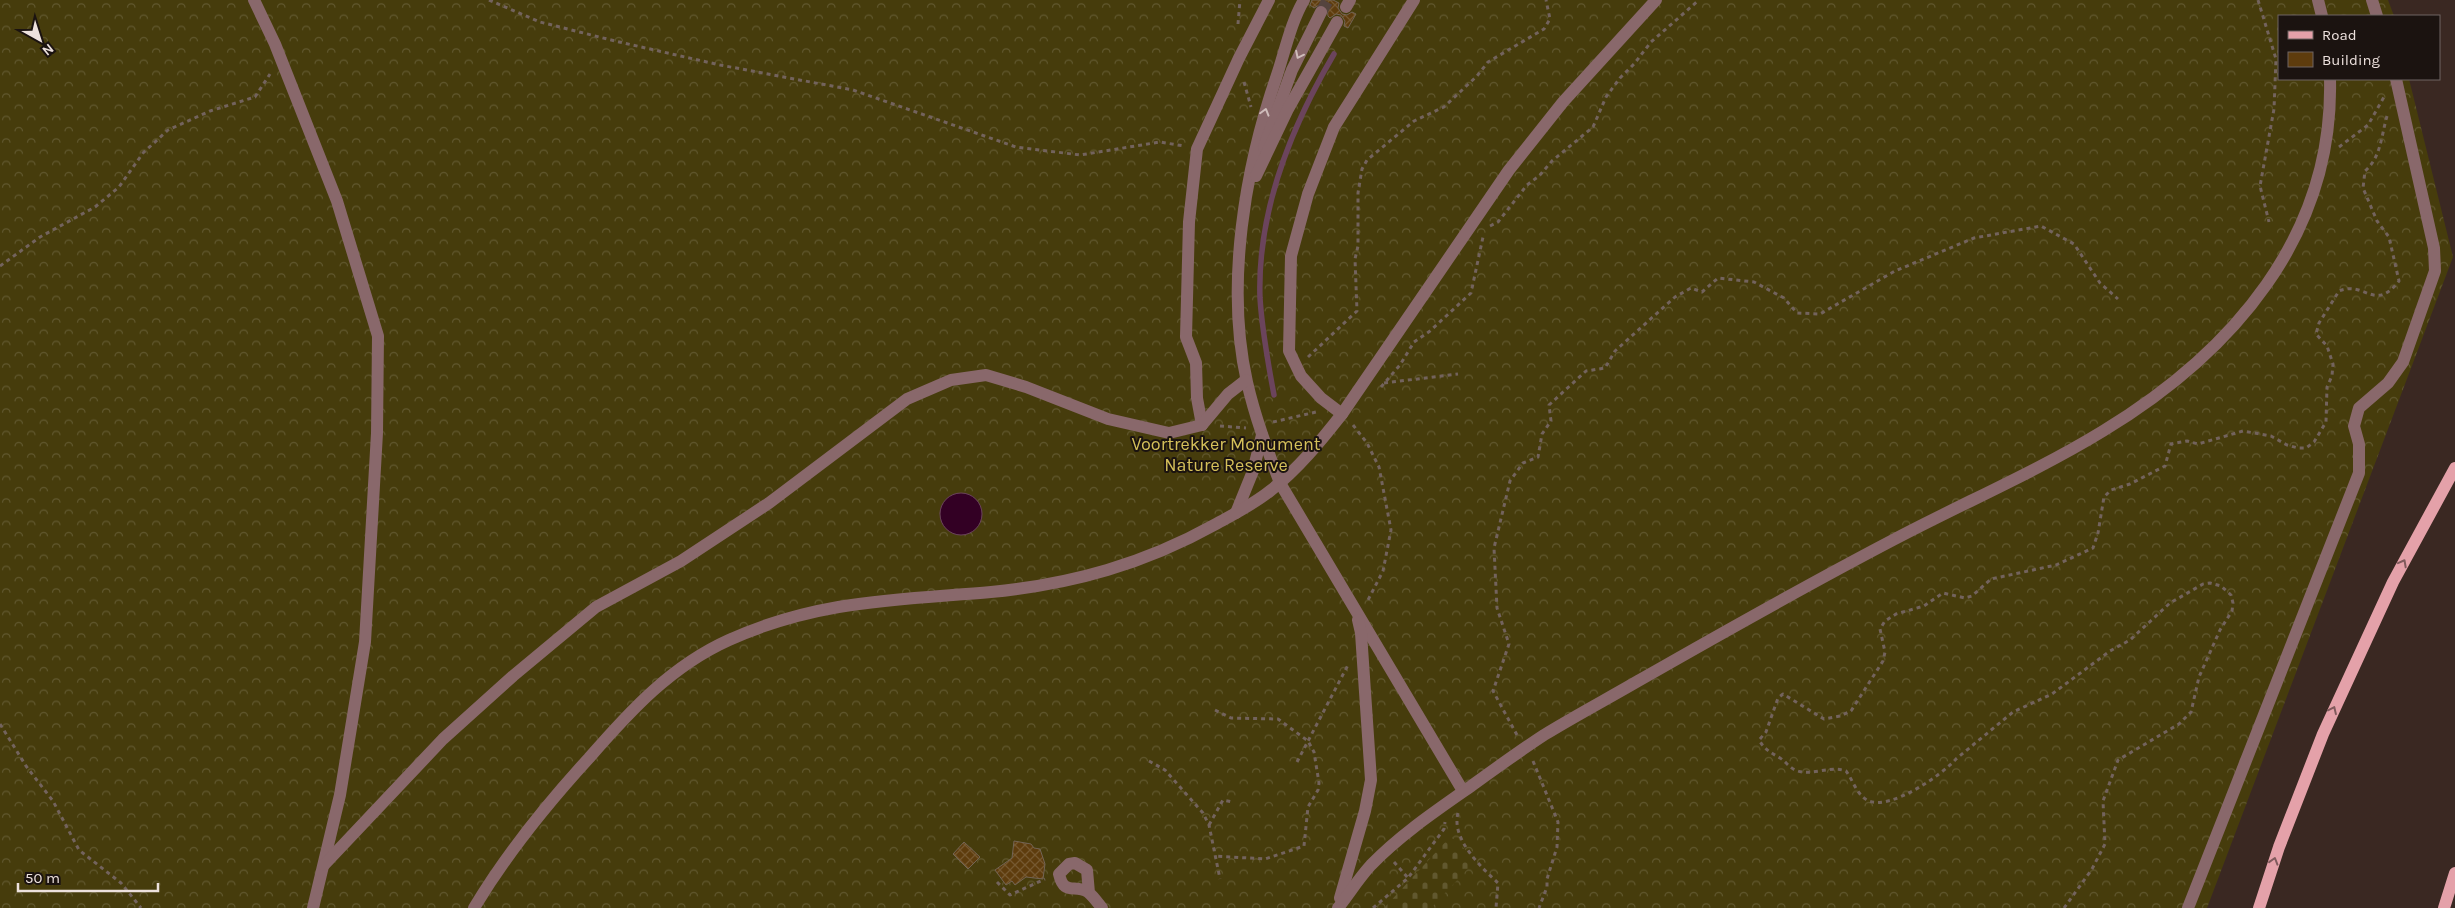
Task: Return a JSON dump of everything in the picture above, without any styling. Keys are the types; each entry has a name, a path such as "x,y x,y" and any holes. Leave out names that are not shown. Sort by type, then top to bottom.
{"main road":[{"path":"2259,908 2278,847 2322,734 2392,582 2452,472"},
{"path":"2444,908 2455,873"}],"street":[{"path":"254,0 275,44 337,201 378,336 377,433 365,642 340,795 313,908"},
{"path":"1202,425 1197,398 1196,363 1186,337 1189,222 1197,149 1239,58 1269,0"},
{"path":"1304,0 1264,114 1248,194 1240,248 1238,298 1246,380 1262,436 1280,482 1463,791"},
{"path":"1342,414 1321,398 1301,376 1289,351 1291,256 1308,194 1334,127 1414,0"},
{"path":"474,908 506,857 532,822 612,731 670,675 688,661 727,640 768,623 823,608 881,599 992,592 1047,585 1099,574 1157,554 1236,513 1280,482 1318,444 1342,414 1509,170 1563,102 1656,0"},
{"path":"2318,0 2322,15"},
{"path":"2372,0 2377,15"},
{"path":"1248,194 1292,70 1320,12"},
{"path":"1248,194 1292,101 1337,22"},
{"path":"1337,908 1370,866 1386,851 1441,807 1544,735 1837,569 2047,462 2104,430 2155,396 2228,332 2266,285 2282,261 2304,218 2324,160 2329,130 2330,80"},
{"path":"2188,908 2359,473 2359,444 2354,426 2359,408 2388,383 2403,362 2435,271 2434,248 2396,80"},
{"path":"324,865 443,739 513,676 596,607 681,561 769,503 907,399 951,380 986,375 1026,387 1108,419 1169,433 1202,425 1228,394 1246,380"},
{"path":"1236,513 1253,471 1262,436"},
{"path":"1337,908 1355,849 1370,780 1361,633 1350,602"},
{"path":"1089,893 1089,876 1087,870 1081,864 1069,864 1059,874 1066,888 1089,893 1102,908"}],"path":[{"path":"489,0 540,22 615,41 720,65 853,90 1016,147 1080,155 1160,142 1197,149"},
{"path":"1297,368 1357,311 1355,259 1358,246 1358,193 1362,169 1367,160 1414,121 1444,107 1477,76 1488,62 1544,29 1550,19 1546,0"},
{"path":"1379,389 1400,365 1414,342 1430,332 1471,293 1485,230 1498,222 1526,185 1539,176 1552,161 1593,127 1606,97 1620,78 1651,42 1699,0"},
{"path":"2258,0 2272,41 2276,66 2274,109 2260,186 2269,222"},
{"path":"0,266 40,237 95,207 119,187 142,153 168,130 210,111 255,97 269,78 271,70"},
{"path":"2324,160 2368,125 2384,95"},
{"path":"2064,908 2092,869 2105,844 2103,801 2118,760 2179,724 2191,712 2199,676 2220,630 2232,611 2233,603 2230,595 2221,586 2210,583 2203,584 2170,604 2130,640 2110,651 2052,694 2013,712 1956,759 1948,768 1899,798 1884,802 1870,802 1861,796 1846,770 1826,768 1812,772 1796,771 1779,758 1767,752 1759,740 1766,732 1778,698 1783,694 1824,719 1840,716 1851,711 1882,661 1885,652 1880,628 1885,621 1896,614 1924,606 1943,593 1957,597 1972,596 1991,579 2056,565 2093,548 2098,533 2104,497 2111,490 2130,484 2165,466 2171,444 2187,441 2198,444 2243,432 2271,436 2286,445 2298,448 2306,448 2314,442 2326,422 2327,386 2332,376 2333,364 2327,346 2316,334 2319,323 2339,291 2353,287 2369,295 2390,293 2399,281 2390,237 2377,221 2363,188 2365,172 2375,162 2379,152 2380,140 2388,115"},
{"path":"1520,742 1493,691 1509,644 1496,608 1494,548 1510,481 1523,464 1538,457 1542,434 1551,421 1549,405 1586,372 1605,368 1615,351 1674,298 1691,288 1702,292 1718,278 1732,278 1754,282 1784,298 1797,312 1820,314 1895,271 1974,238 2041,226 2074,244 2100,283 2118,299"},
{"path":"1361,386 1458,374"},
{"path":"1268,423 1342,414 1367,444 1379,468 1390,530 1384,571 1367,601"},
{"path":"1202,425 1247,428"},
{"path":"1297,762 1353,656"},
{"path":"1215,710 1231,718 1278,719 1308,741 1314,752 1319,783 1318,790 1308,807 1304,846 1266,859 1215,856"},
{"path":"0,724 26,766 53,801 79,850 121,883 141,908"},
{"path":"1528,754 1535,764 1558,822 1557,848 1547,879 1547,887 1539,908"},
{"path":"1149,761 1165,770 1197,804 1209,825 1220,879"},
{"path":"1463,791 1456,822 1466,846 1480,866 1498,883 1496,908"},
{"path":"1209,825 1223,800 1233,802"},
{"path":"1373,908 1408,878 1444,829 1445,816 1441,807"},
{"path":"1386,851 1408,878"},
{"path":"997,882 1010,895 1046,879 1060,879"}],"green space":[{"name":"Voortrekker Monument Nature Reserve","path":"0,0 2388,0 2394,15 2278,15 2278,80 2409,80 2453,257 2207,908 0,908"},
{"path":"1451,836 1476,860 1431,908 1384,908"}],"shaded area":[{"path":"965,493 973,496 979,502 982,514 979,526 973,532 957,535 949,532 943,526 940,510 943,502 949,496"}],"building":[{"path":"1312,0 1333,0 1339,3 1338,8 1342,14 1347,15 1352,12 1356,14 1348,28 1344,26 1345,21 1341,15 1336,14 1330,18 1327,7 1321,4 1314,8 1310,5"},
{"path":"1014,841 1031,844 1034,848 1040,849 1045,864 1043,879 1026,877 1015,885 1012,881 1006,885 995,870 1012,858"},
{"path":"964,842 980,857 968,869 953,854"}],"waterway":[{"path":"1274,395 1267,359 1260,298 1264,233 1271,201 1291,140 1318,82 1334,54"}],"tunnel":[{"path":"1321,12 1328,0"}]}
